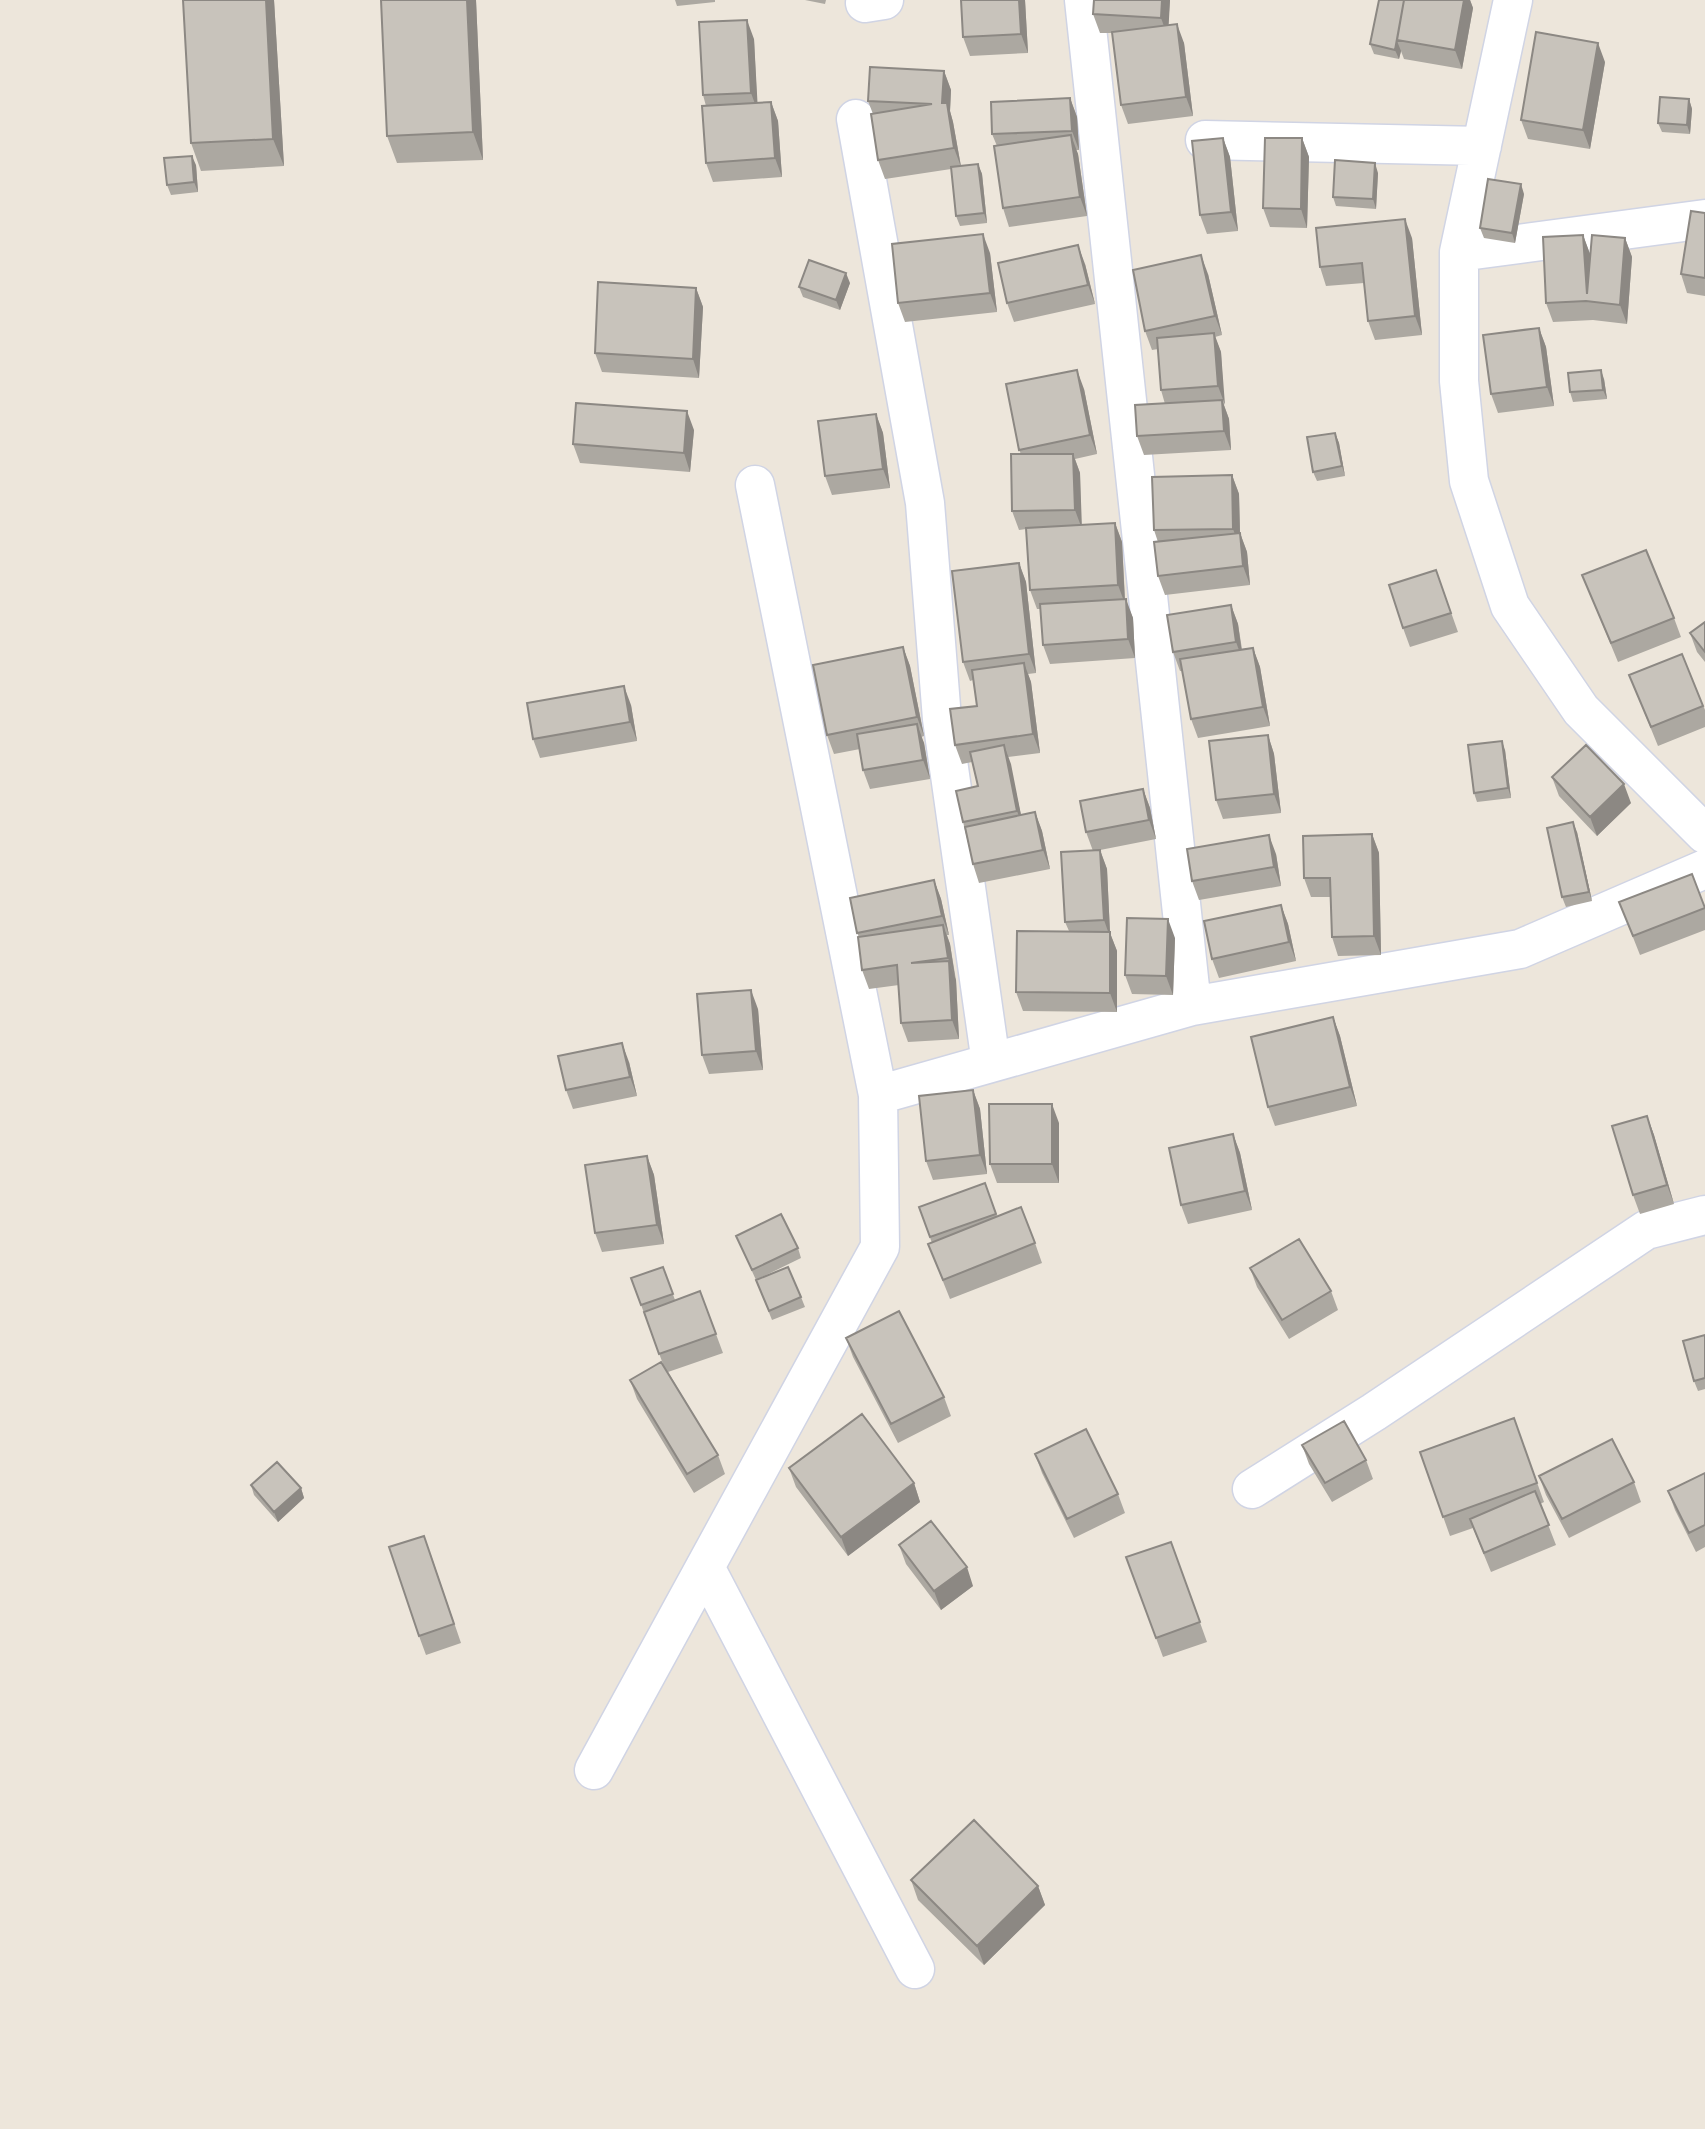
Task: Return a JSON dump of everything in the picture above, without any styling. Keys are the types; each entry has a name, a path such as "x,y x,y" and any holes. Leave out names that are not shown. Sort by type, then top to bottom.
{"street":[{"path":"1084,0 1192,1006"},
{"path":"1513,0 1460,252 1459,381 1469,481 1510,606 1581,710 1705,834"},
{"path":"856,118 925,503 942,719 991,1063"},
{"path":"1205,140 1482,146"},
{"path":"1460,252 1705,219"},
{"path":"594,1770 880,1247 878,1095 755,485"},
{"path":"878,1095 1192,1006 1520,949 1705,869"},
{"path":"1252,1489 1374,1412 1646,1230 1705,1215"},
{"path":"705,1567 915,1969"}],"building":[{"path":"183,0 266,0 273,139 191,143"},
{"path":"381,0 467,0 473,132 387,136"},
{"path":"961,0 1019,0 1021,34 963,37"},
{"path":"1094,0 1162,0 1161,18 1093,14"},
{"path":"1379,0 1404,0 1395,50 1370,44"},
{"path":"1404,0 1464,0 1455,50 1397,40"},
{"path":"747,20 751,93 703,95 699,22"},
{"path":"1177,24 1186,97 1121,105 1112,32"},
{"path":"1536,32 1598,43 1583,130 1521,120"},
{"path":"870,67 944,71 942,103 947,103 954,148 878,160 871,114 932,104 868,101"},
{"path":"1660,97 1689,99 1687,125 1658,123"},
{"path":"1070,98 1072,131 992,134 991,102"},
{"path":"771,102 775,158 706,163 702,106"},
{"path":"1071,135 1080,197 1003,208 994,146"},
{"path":"1223,138 1231,212 1200,215 1192,141"},
{"path":"1265,138 1302,138 1301,209 1263,208"},
{"path":"192,156 194,182 167,185 164,158"},
{"path":"1335,160 1375,163 1373,199 1333,197"},
{"path":"978,164 984,213 956,216 951,167"},
{"path":"1488,179 1521,184 1512,233 1480,228"},
{"path":"1691,211 1705,213 1705,278 1681,274"},
{"path":"1405,219 1415,316 1368,321 1362,263 1320,267 1316,228"},
{"path":"983,234 990,293 898,303 892,244"},
{"path":"1583,235 1587,294 1592,235 1625,238 1620,305 1586,301 1546,303 1543,237"},
{"path":"1078,245 1088,285 1007,303 998,263"},
{"path":"1201,255 1215,316 1145,331 1133,270"},
{"path":"809,260 846,273 836,300 799,287"},
{"path":"598,282 696,288 693,359 595,353"},
{"path":"1539,328 1547,387 1491,394 1483,335"},
{"path":"1214,333 1218,386 1161,390 1157,338"},
{"path":"1077,370 1090,435 1019,450 1006,384"},
{"path":"1601,370 1603,390 1570,392 1568,373"},
{"path":"1222,400 1224,431 1137,436 1135,405"},
{"path":"576,403 687,411 684,453 573,444"},
{"path":"876,414 883,469 825,476 818,421"},
{"path":"1335,433 1342,466 1313,472 1307,437"},
{"path":"1011,454 1073,454 1075,510 1012,511"},
{"path":"1232,475 1233,529 1154,530 1152,477"},
{"path":"1115,523 1118,585 1030,590 1026,528"},
{"path":"1240,533 1243,566 1158,576 1154,542"},
{"path":"1646,550 1674,618 1611,643 1582,575"},
{"path":"1019,563 1029,654 963,662 952,571"},
{"path":"1436,570 1451,613 1403,628 1389,585"},
{"path":"1126,599 1128,639 1043,645 1040,604"},
{"path":"1231,605 1236,642 1173,652 1167,615"},
{"path":"1705,622 1705,652 1690,633"},
{"path":"903,647 917,717 827,735 813,665"},
{"path":"1253,648 1263,707 1191,719 1180,659"},
{"path":"1682,654 1703,706 1651,727 1629,675"},
{"path":"1024,663 1033,734 955,745 950,709 977,706 972,670"},
{"path":"624,686 630,722 533,739 527,703"},
{"path":"917,724 923,760 863,770 857,734"},
{"path":"1268,735 1274,794 1216,800 1209,741"},
{"path":"1502,741 1508,788 1474,793 1468,745"},
{"path":"1004,745 1017,811 963,822 956,791 978,786 970,752"},
{"path":"1586,745 1624,784 1590,817 1552,777"},
{"path":"1143,789 1149,820 1086,832 1080,801"},
{"path":"1035,812 1043,850 973,864 965,827"},
{"path":"1573,822 1589,892 1562,897 1547,828"},
{"path":"1372,834 1374,936 1332,937 1330,878 1304,878 1303,836"},
{"path":"1269,835 1274,867 1192,881 1187,849"},
{"path":"1100,850 1104,920 1065,922 1061,852"},
{"path":"1692,874 1705,908 1633,936 1619,902"},
{"path":"934,880 942,916 857,933 850,898"},
{"path":"1281,905 1289,942 1212,959 1204,921"},
{"path":"1127,918 1168,919 1166,976 1125,975"},
{"path":"943,925 948,958 911,963 949,961 952,1020 901,1023 897,965 862,970 858,937"},
{"path":"1017,931 1110,932 1110,993 1016,992"},
{"path":"751,990 756,1051 702,1055 697,994"},
{"path":"1333,1017 1350,1087 1268,1107 1251,1037"},
{"path":"622,1043 630,1077 566,1090 558,1056"},
{"path":"973,1090 980,1155 926,1161 919,1096"},
{"path":"989,1104 1052,1104 1052,1164 990,1164"},
{"path":"1647,1116 1667,1185 1633,1195 1612,1126"},
{"path":"1233,1134 1245,1191 1181,1205 1169,1148"},
{"path":"647,1156 657,1225 595,1233 585,1165"},
{"path":"985,1183 996,1214 930,1237 919,1207"},
{"path":"1021,1207 1035,1243 943,1280 928,1244"},
{"path":"781,1214 798,1248 752,1270 736,1236"},
{"path":"1299,1239 1331,1291 1282,1320 1250,1268"},
{"path":"663,1267 673,1294 641,1305 631,1278"},
{"path":"788,1267 801,1297 769,1311 756,1280"},
{"path":"700,1291 716,1334 659,1354 644,1312"},
{"path":"899,1311 944,1397 891,1424 846,1338"},
{"path":"1705,1335 1705,1378 1694,1381 1683,1341"},
{"path":"661,1362 718,1455 687,1474 630,1380"},
{"path":"862,1414 914,1483 841,1537 789,1468"},
{"path":"1514,1418 1537,1483 1443,1517 1420,1452"},
{"path":"1344,1421 1366,1460 1325,1483 1302,1445"},
{"path":"1086,1429 1118,1494 1067,1519 1035,1454"},
{"path":"1612,1439 1634,1482 1562,1519 1539,1476"},
{"path":"277,1462 301,1488 274,1512 251,1485"},
{"path":"1705,1473 1705,1525 1689,1533 1668,1491"},
{"path":"1535,1491 1549,1525 1484,1553 1470,1519"},
{"path":"931,1521 967,1567 934,1591 899,1545"},
{"path":"424,1536 454,1624 419,1636 389,1547"},
{"path":"1171,1542 1200,1622 1156,1638 1126,1557"},
{"path":"974,1820 1038,1886 977,1946 911,1880"}]}
